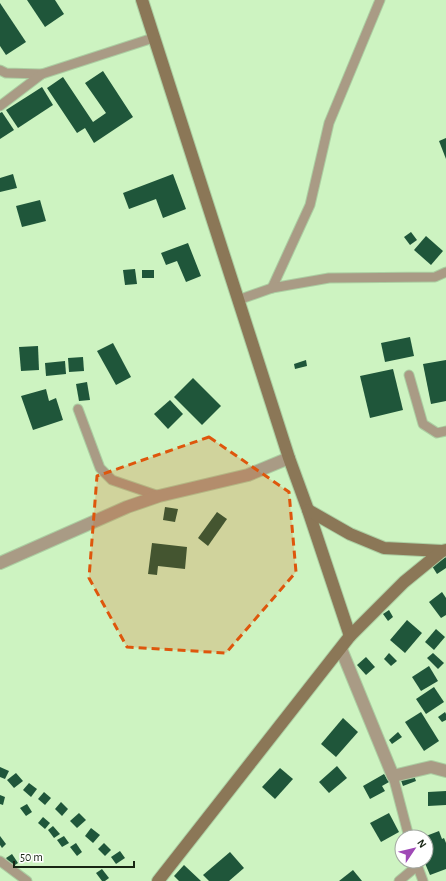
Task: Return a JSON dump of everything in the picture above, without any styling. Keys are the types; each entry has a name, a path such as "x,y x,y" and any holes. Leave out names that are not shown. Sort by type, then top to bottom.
{"street":[{"path":"142,0 289,458 350,636"},
{"path":"0,563 127,507 159,496 248,475 289,458"},
{"path":"308,510 350,534 384,548 444,550"},
{"path":"158,881 350,636 404,582 444,550"},
{"path":"340,648 392,776 431,767 446,770"}],"lane":[{"path":"272,288 310,205 329,123 380,0"},
{"path":"0,106 42,74 153,38"},
{"path":"0,70 6,73 42,74"},
{"path":"238,300 272,288 328,278 435,277 446,272"},
{"path":"409,375 423,424 437,433 446,431"},
{"path":"78,410 100,468 112,480 159,496"},
{"path":"392,776 407,829"},
{"path":"0,860 27,881"},
{"path":"399,881 412,869"},
{"path":"419,869 423,881"}],"highlighted area":[{"path":"209,437 289,492 296,572 226,653 127,647 89,578 97,476"}],"building":[{"path":"27,0 55,0 64,14 45,27"},
{"path":"0,3 26,42 6,55 0,46"},
{"path":"103,71 133,117 94,143 85,128 77,133 47,88 63,77 93,122 106,113 85,83"},
{"path":"42,87 53,105 18,128 6,110"},
{"path":"2,112 14,130 0,139 0,113"},
{"path":"446,138 446,159 439,141"},
{"path":"13,174 17,188 0,192 0,178"},
{"path":"173,174 186,209 163,218 156,199 129,209 123,193"},
{"path":"40,200 46,221 22,227 16,206"},
{"path":"411,232 417,240 410,245 404,237"},
{"path":"426,236 443,251 431,265 414,250"},
{"path":"188,243 201,276 186,282 177,261 166,265 161,253"},
{"path":"135,269 137,284 125,285 123,270"},
{"path":"142,270 154,270 154,278 142,278"},
{"path":"410,337 414,356 385,362 381,343"},
{"path":"113,343 131,377 116,385 97,351"},
{"path":"38,346 39,370 21,371 19,347"},
{"path":"83,357 84,371 69,372 68,358"},
{"path":"306,360 307,366 295,369 294,364"},
{"path":"446,360 446,401 431,404 423,364"},
{"path":"65,361 66,374 46,376 45,363"},
{"path":"393,369 403,410 370,418 360,376"},
{"path":"193,378 221,406 202,425 174,397"},
{"path":"87,382 90,400 79,401 76,384"},
{"path":"46,389 49,401 56,398 63,420 33,430 21,396"},
{"path":"170,400 183,414 168,429 154,414"},
{"path":"165,507 178,509 175,522 163,520"},
{"path":"217,512 227,519 208,546 198,538"},
{"path":"152,543 187,547 185,569 158,566 157,575 148,574"},
{"path":"446,557 446,568 437,574 432,566"},
{"path":"442,592 446,598 446,615 441,618 429,602"},
{"path":"389,610 393,617 388,621 383,614"},
{"path":"407,620 422,633 405,653 390,640"},
{"path":"436,629 445,637 434,650 425,642"},
{"path":"389,653 397,661 391,666 384,659"},
{"path":"433,653 444,663 438,669 427,658"},
{"path":"366,657 375,667 366,675 357,665"},
{"path":"429,666 438,681 421,691 412,677"},
{"path":"434,687 444,702 426,714 416,699"},
{"path":"421,712 439,741 424,751 405,722"},
{"path":"445,712 446,720 442,722 438,717"},
{"path":"343,718 358,732 336,757 321,744"},
{"path":"398,732 402,737 392,744 389,740"},
{"path":"337,766 347,778 329,793 319,782"},
{"path":"0,767 9,771 5,779 0,777"},
{"path":"280,768 293,779 275,799 262,787"},
{"path":"412,770 416,781 403,786 399,775"},
{"path":"16,773 23,781 14,788 7,780"},
{"path":"384,774 389,782 382,786 385,791 370,799 363,786"},
{"path":"29,783 37,789 31,797 23,790"},
{"path":"446,791 446,805 428,806 428,792"},
{"path":"44,792 51,798 45,805 38,799"},
{"path":"0,795 5,797 3,805 0,804"},
{"path":"61,802 68,809 62,816 55,809"},
{"path":"27,804 32,812 26,816 20,808"},
{"path":"79,813 86,820 77,828 70,821"},
{"path":"389,813 397,829 394,829 394,835 381,842 370,823"},
{"path":"43,817 50,823 45,829 38,823"},
{"path":"53,826 60,834 54,838 48,830"},
{"path":"91,828 100,835 93,843 85,836"},
{"path":"439,831 442,839 444,838 446,843 446,869 430,875 427,869 434,869 434,833"},
{"path":"0,836 6,844 2,848 0,845"},
{"path":"64,836 69,843 62,847 57,840"},
{"path":"76,843 82,852 77,856 70,847"},
{"path":"104,843 111,850 105,856 98,849"},
{"path":"120,851 125,858 116,864 111,857"},
{"path":"230,852 244,868 229,881 209,881 203,875"},
{"path":"12,854 18,863 12,867 6,858"},
{"path":"184,865 201,881 179,881 174,876"},
{"path":"102,869 109,878 105,881 102,881 96,873"},
{"path":"353,870 362,881 339,881"}]}
